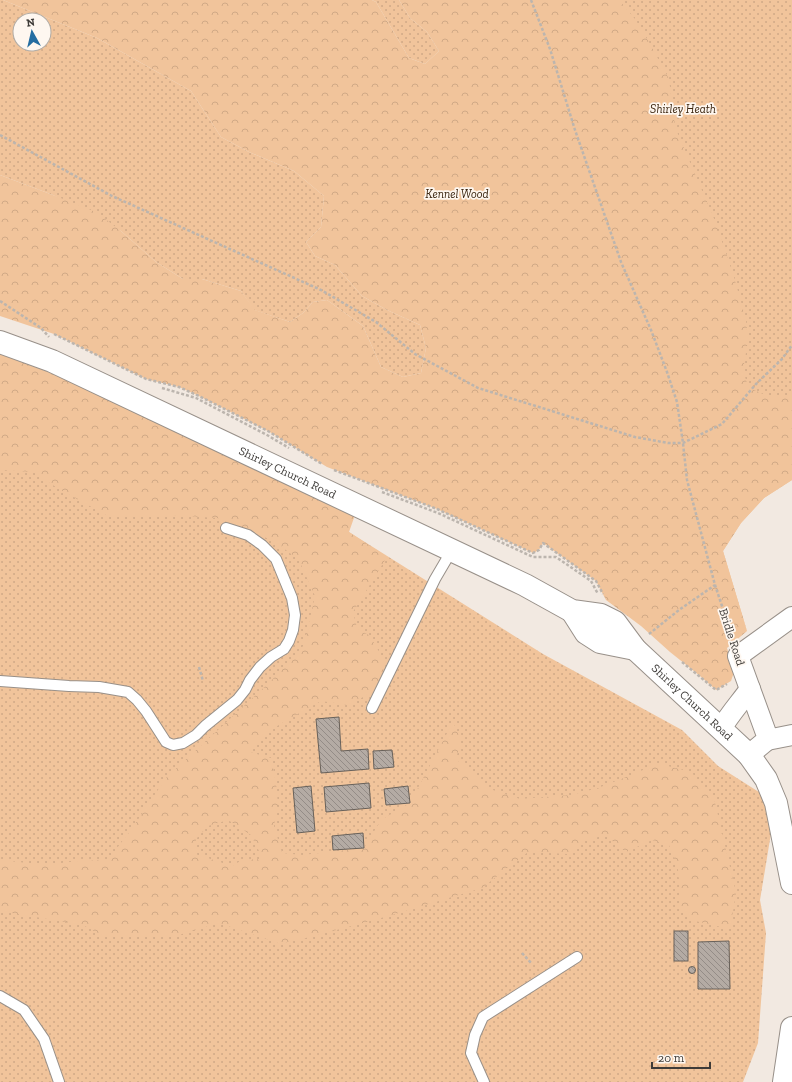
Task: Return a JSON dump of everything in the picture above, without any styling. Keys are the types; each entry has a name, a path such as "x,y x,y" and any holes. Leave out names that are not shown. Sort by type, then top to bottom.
{"street":[{"name":"Shirley Church Road","path":"0,342 52,361 525,585 572,611 586,633 600,642 644,640 721,729 749,755 766,779 776,802 792,883"},
{"path":"736,649 792,617"},
{"name":"Bridle Road","path":"736,649 768,740"},
{"path":"721,729 728,717 750,689"},
{"path":"749,755 768,740 792,735"},
{"path":"784,1082 792,1028"}],"lane":[{"path":"0,681 99,687 128,692 146,711 166,742 173,745 183,743 196,735 237,700 260,667 284,649 289,641 295,615 292,598 276,559 262,545 248,535 226,528"},
{"path":"372,708 435,579 452,550"},
{"path":"484,1082 471,1054 475,1036 483,1017 577,957"},
{"path":"0,996 24,1010 44,1039 59,1082"}],"path":[{"path":"531,0 550,49 575,130 621,262 651,330 667,372 676,402 683,443 687,480 715,585 736,649"},
{"path":"0,135 112,196 321,290 376,322 415,354 478,388 635,437 668,443 683,443 722,424 756,384 782,359 792,344"},
{"path":"54,334 146,379 179,388 199,396 268,431 327,467"},
{"path":"334,470 437,509 532,553 539,550 543,543 596,581 606,600"},
{"path":"644,640 679,610 715,585"},
{"path":"644,640 645,630"},
{"path":"644,640 654,638"},
{"path":"682,662 716,690 731,681"},
{"path":"199,667 203,681"},
{"path":"522,953 532,964"}],"green space":[{"path":"0,0 33,12 12,12 12,52 52,52 52,20 97,38 191,91 221,137 249,152 294,171 324,196 321,227 306,242 315,256 335,265 362,296 387,310 420,325 426,348 421,373 403,377 381,367 363,326 327,300 313,302 303,313 290,322 254,310 241,291 202,279 183,279 156,262 121,231 53,195 0,175"},
{"name":"Kennel Wood","path":"3,0 372,0 376,2 409,58 425,64 439,51 427,32 410,18 399,0 619,0 635,19 669,79 675,127 715,221 734,277 746,320 748,341 743,370 748,387 760,393 774,397 792,395 792,480 764,498 741,523 723,551 747,631 727,648 734,672 731,681 716,690 641,626 606,600 596,581 543,543 539,550 533,553 437,509 327,467 268,431 199,396 179,387 146,379 54,334 0,316 0,175 96,212 121,231 156,262 183,279 202,279 241,291 255,310 290,322 303,313 313,302 327,300 363,326 381,367 403,377 421,373 426,348 420,325 387,310 362,296 335,265 315,256 306,242 321,227 324,196 294,171 249,152 221,137 191,91 97,38 52,20 52,12 33,12"},
{"path":"372,0 399,0 410,18 427,32 439,51 425,64 409,58 376,2"},
{"name":"Shirley Heath","path":"531,0 792,0 792,480 764,498 741,523 723,551 747,631"},
{"path":"0,354 86,386 355,515 349,532 387,557 353,612 357,628 370,636 385,662 379,688 349,705 321,701 261,736 250,752 271,758 276,783 278,806 274,826 282,853 302,855 364,848 381,820 410,803 453,722 461,740 456,759 490,789 520,799 571,795 598,788 639,772 656,763 691,772 714,798 736,893 730,929 691,920 681,907 678,869 669,845 652,840 626,852 605,835 584,841 569,854 528,852 482,888 392,915 281,944 219,923 172,937 105,937 83,925 0,911 0,860 45,865 78,861 108,860 133,827 166,778 272,680 304,645 315,596 299,560 274,541 217,518 172,515 106,515 59,489 33,472 0,470","holes":["228,820 251,835 263,859 242,860 232,866 195,854 196,839 208,826"]},
{"path":"0,381 349,532 543,654 682,730 718,766 776,803 760,900 766,933 758,1043 743,1082 0,1082"}],"building":[{"path":"339,717 341,751 368,749 369,769 321,773 316,719"},
{"path":"392,750 394,767 374,769 373,751"},
{"path":"369,783 371,808 326,812 324,787"},
{"path":"311,786 315,831 297,833 293,788"},
{"path":"408,786 410,803 386,805 384,789"},
{"path":"363,833 364,848 333,850 332,836"},
{"path":"674,931 688,931 688,961 674,961"},
{"path":"729,941 730,989 698,989 698,942"},
{"path":"692,966 695,967 695,973 692,974 689,973 688,970 689,967"}]}
